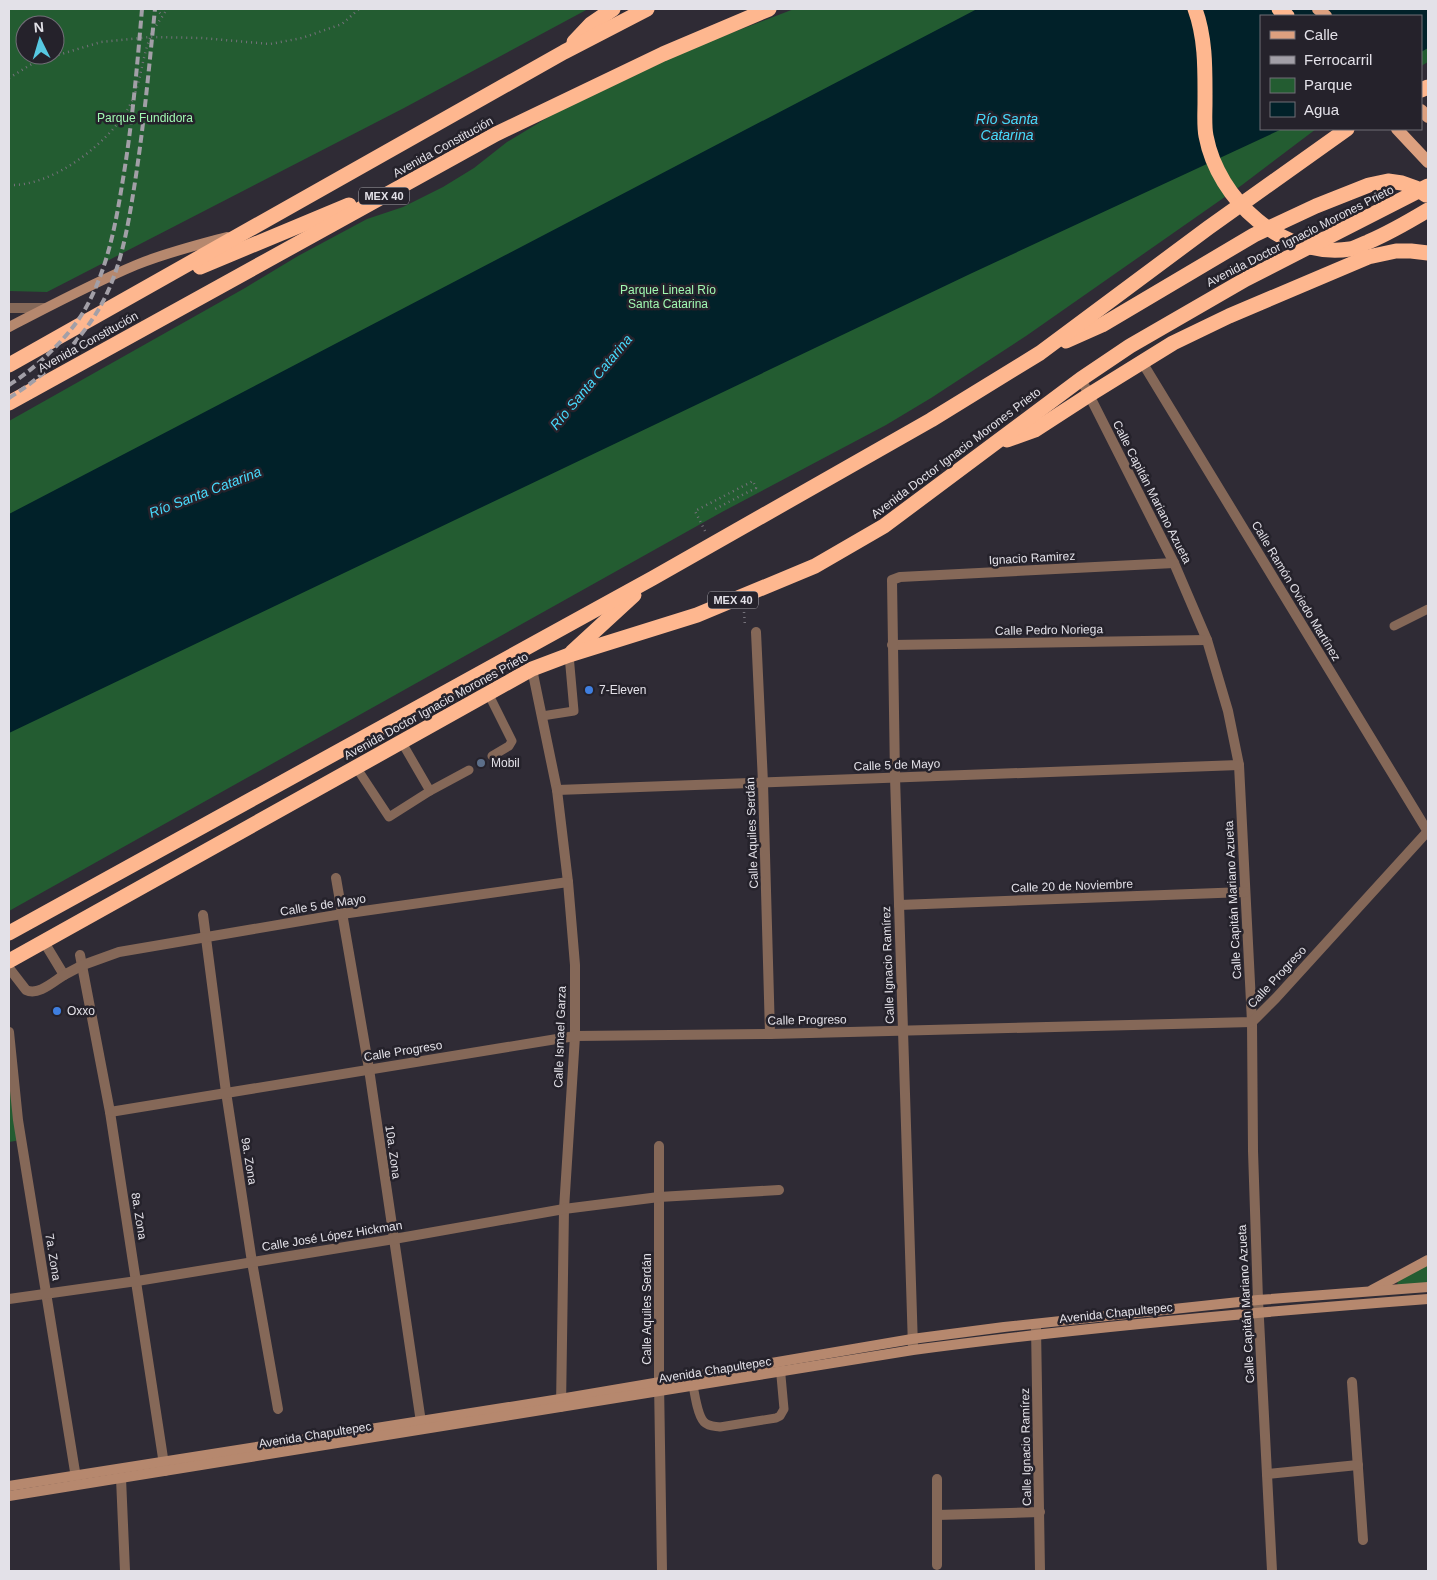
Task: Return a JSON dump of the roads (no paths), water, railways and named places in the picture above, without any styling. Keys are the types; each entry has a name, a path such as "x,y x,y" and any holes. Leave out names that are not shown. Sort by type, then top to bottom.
{"highway":[{"path":"564,52 591,24 612,9"},
{"name":"Avenida Constitución","path":"9,403 496,134 663,54 769,9"},
{"path":"1196,9 1205,58 1205,134 1208,148 1224,183 1246,212 1279,234 1298,243 1324,250 1352,248 1388,234 1428,210"},
{"name":"Avenida Constitución","path":"9,365 564,52 643,10"},
{"name":"Avenida Doctor Ignacio Morones Prieto","path":"9,933 653,578 931,420 1040,353 1208,228 1346,130"},
{"path":"136,294 420,176"},
{"path":"1040,353 1102,325 1254,235 1316,206 1369,185 1388,181 1416,188 1428,196"},
{"name":"Avenida Doctor Ignacio Morones Prieto","path":"9,962 532,669 569,655 697,615 815,566 884,526 1081,379 1130,346 1246,278 1428,186"},
{"path":"994,444 1035,430 1173,343 1229,316 1368,257 1396,251 1428,253"},
{"path":"569,655 653,578"}],"main road":[{"path":"1398,130 1428,162"},
{"path":"9,328 46,308 137,265 245,232"},
{"path":"1358,1304 1368,1292 1428,1260"},
{"path":"780,1367 912,1339 1036,1329 1258,1300 1428,1287"},
{"name":"Avenida Chapultepec","path":"9,1496 77,1480 121,1478 164,1467 780,1367 913,1350 1036,1329 1428,1299"},
{"path":"9,1486 77,1480 164,1467"}],"street":[{"path":"9,308 46,308"},
{"name":"Calle Ramón Oviedo Martínez","path":"1142,362 1428,832"},
{"name":"Calle Capitán Mariano Azueta","path":"1081,379 1174,563 1206,640 1228,711 1239,765 1252,1022 1253,1151 1258,1312 1272,1571"},
{"name":"Ignacio Ramirez","path":"892,580 900,577 1174,563"},
{"name":"Calle Ignacio Ramírez","path":"892,580 894,777 913,1350"},
{"name":"Calle Aquiles Serdán","path":"756,632 763,784 770,1034"},
{"name":"Calle Pedro Noriega","path":"892,645 1206,640"},
{"name":"Calle Ismael Garza","path":"532,669 557,790 568,882 575,966 574,1036 564,1209 560,1403"},
{"name":"Calle 5 de Mayo","path":"557,790 763,784 894,777 1239,765"},
{"name":"Calle Progreso","path":"110,1112 574,1036 770,1034 1252,1022 1428,832"},
{"name":"10a. Zona","path":"336,878 369,1069 422,1425"},
{"name":"Calle 5 de Mayo","path":"9,968 29,992 38,991 64,975 82,960 119,952 342,914 568,882"},
{"name":"Calle 20 de Noviembre","path":"899,905 1245,892"},
{"name":"9a. Zona","path":"203,915 226,1092 252,1262 278,1409"},
{"path":"44,942 64,975"},
{"name":"8a. Zona","path":"82,960 110,1112 164,1467"},
{"name":"7a. Zona","path":"9,1032 18,1120 77,1480"},
{"name":"Calle Aquiles Serdán","path":"659,1146 659,1387 662,1571"},
{"name":"Calle José López Hickman","path":"9,1299 137,1281 564,1209 659,1197 779,1190"},
{"name":"Calle Ignacio Ramírez","path":"1036,1329 1040,1571"},
{"path":"1352,1382 1363,1540"},
{"path":"1267,1474 1358,1465"},
{"path":"121,1478 125,1571"},
{"path":"937,1479 937,1565"},
{"path":"937,1515 1040,1512"}],"lane":[{"path":"1394,626 1428,608"},
{"path":"542,716 574,711 569,655"},
{"path":"488,693 512,740 509,746 492,756"},
{"path":"401,742 430,791"},
{"path":"356,767 389,817 430,791 469,770"},
{"path":"692,1382 700,1415 704,1422 711,1426 776,1418 780,1416 784,1409 780,1367"}],"water":[{"name":"Río Santa Catarina","path":"977,9 1428,9 1428,48 1422,51 1422,15 1260,15 1260,130 1280,130 970,274 9,733 9,514"}],"railway":[{"path":"9,385 40,362 69,332 92,296 104,266 116,218 126,163 142,9"},
{"path":"9,398 46,371 79,338 97,312 112,281 126,232 135,182 155,9"}],"place":[{"name":"7-Eleven","path":"589,690"},
{"name":"Mobil","path":"481,763"},
{"name":"Oxxo","path":"57,1011"}],"park label":[{"name":"Parque Fundidora","path":"145,118"},
{"name":"Parque Lineal Río Santa Catarina","path":"668,297"}]}
